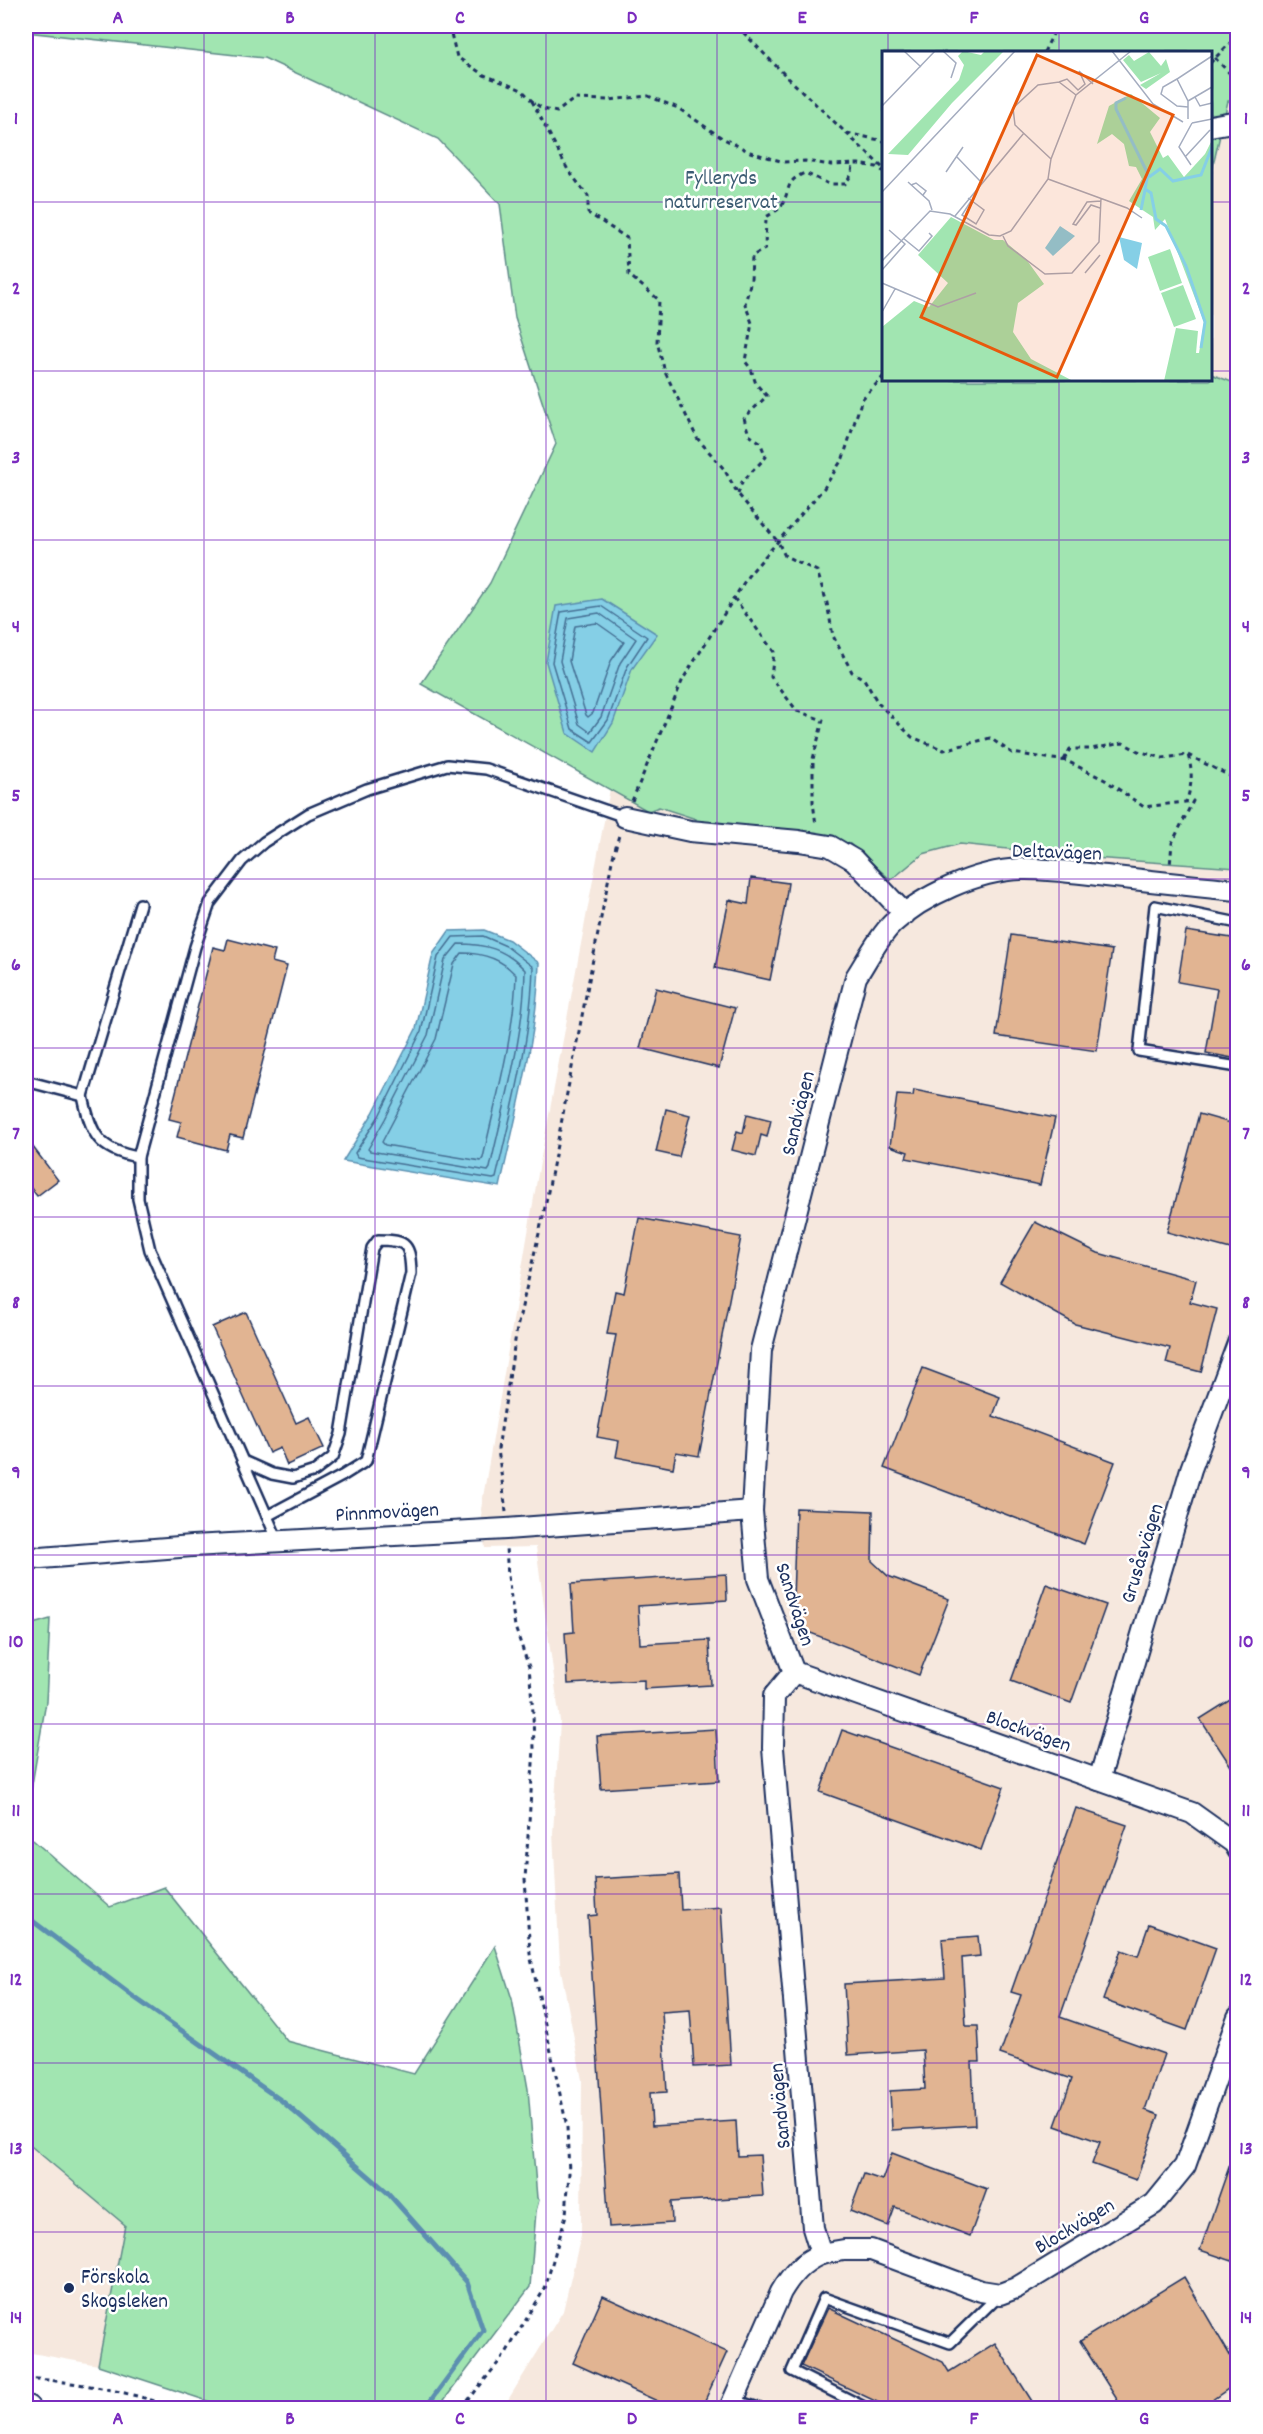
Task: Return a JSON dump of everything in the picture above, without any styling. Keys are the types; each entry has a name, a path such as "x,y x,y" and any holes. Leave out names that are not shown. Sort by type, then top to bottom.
{"street":[{"path":"1212,126 1238,122"},
{"path":"625,817 690,831 830,846 854,860 905,914"},
{"name":"Deltavägen","path":"905,914 928,898 958,883 1018,869 1054,870 1238,890"},
{"name":"Sandvägen","path":"820,2253 813,2228 773,1748 774,1696 794,1672 758,1579 752,1511 761,1350 856,977 890,926 905,914"},
{"name":"Grusåsvägen","path":"1099,1780 1191,1469 1238,1343"},
{"name":"Pinnmovägen","path":"26,1557 41,1558 278,1541 506,1529 752,1511"},
{"name":"Blockvägen","path":"794,1672 1192,1813 1234,1843 1238,1850"},
{"name":"Blockvägen","path":"1000,2294 1016,2288 1154,2204 1185,2166 1238,2017"},
{"path":"732,2404 781,2292 806,2260 820,2253 871,2250 981,2291 1000,2294"}],"lane":[{"path":"278,1541 150,1250 138,1199 138,1157 195,947 210,903 242,861 264,842 308,814 367,789 447,765 486,769 625,817"},
{"path":"138,1157 119,1154 105,1144 89,1125 83,1096 140,904"},
{"path":"1238,923 1155,906 1139,1051 1238,1067"},
{"path":"26,1081 83,1096"},
{"path":"243,1461 272,1474 292,1478 315,1471 333,1456 341,1434 372,1248 378,1240 394,1240 403,1244 410,1252 411,1274 366,1461 267,1516"},
{"path":"866,2409 792,2371 824,2298 950,2343 1000,2294"},
{"path":"732,2404 758,2409"}],"path":[{"path":"449,26 458,57 484,75 522,90 543,109 556,112 574,99 609,100 648,96 678,108 722,138 750,153 784,162 853,164 882,169"},
{"path":"737,26 882,168"},
{"path":"1044,51 1057,26"},
{"path":"1212,61 1238,35"},
{"path":"1215,58 1238,82"},
{"path":"532,101 568,170 588,196 588,213 627,238 628,275 659,300 657,342 665,372 697,438 724,469 738,494 778,542 785,556 817,571 827,603 833,636 852,672 864,679 878,703 912,737 944,750 990,738 1012,753 1064,760 1105,780 1144,807 1193,801 1172,843 1169,883"},
{"path":"845,132 882,141"},
{"path":"738,494 742,482 766,458 760,442 749,435 744,418 767,396 756,384 751,369 745,361 752,323 745,304 751,280 752,256 765,249 766,217 781,207 788,186 794,178 805,173 829,184 845,183 852,174 853,164"},
{"path":"462,2409 506,2353 545,2288 567,2215 569,2173 567,2127 530,1954 525,1879 534,1749 533,1712 529,1667 515,1627 507,1576 507,1507 498,1449 518,1328 544,1212 612,861 625,817 683,679 748,576 824,488 843,458 862,399 882,378"},
{"path":"734,598 774,652 771,677 797,711 823,720 813,759 813,802 819,844"},
{"path":"1064,760 1070,749 1091,749 1123,743 1138,751 1163,758 1188,755 1238,780"},
{"path":"1186,802 1191,788 1192,767 1188,755"},
{"path":"26,2378 57,2380 117,2392 176,2409"}],"shaded area":[{"path":"1229,101 1237,101 1237,384 1212,374 1212,170"},
{"path":"610,789 659,807 850,844 891,879 923,854 960,844 1093,858 1237,868 1237,2408 503,2408 563,2311 581,2235 582,2080 560,1965 553,1833 560,1721 536,1547 485,1548 481,1509 539,1168"},
{"name":"Förskola Skogsleken","path":"26,2142 125,2225 98,2365 26,2352"}],"green space":[{"name":"Fylleryds naturreservat","path":"26,26 1237,26 1237,101 1228,101 1212,170 1212,51 882,51 882,381 1212,381 1212,374 1237,384 1237,868 1093,858 960,844 923,854 891,880 850,844 805,833 695,823 696,819 659,807 648,811 421,684 490,583 556,444 515,318 500,204 438,139 264,58 26,32"},
{"path":"50,1619 46,1702 26,1820 26,1626"},
{"path":"26,1834 110,1907 164,1887 287,2041 414,2074 495,1946 512,1999 528,2089 539,2200 536,2211 530,2287 438,2408 229,2408 98,2365 125,2225 26,2142"}],"water":[{"path":"602,599 657,634 632,669 613,723 595,752 567,733 546,662 556,606"},
{"path":"484,930 509,940 539,963 530,1048 500,1187 343,1161 373,1113 416,1029 433,954 449,931"}],"building":[{"path":"751,878 788,883 770,980 715,968 729,900 748,904"},
{"path":"1186,931 1238,939 1238,1059 1206,1053 1217,989 1178,982"},
{"path":"1011,935 1112,950 1097,1051 996,1036"},
{"path":"228,939 275,951 272,962 287,966 243,1138 230,1135 226,1150 177,1137 181,1122 169,1119 213,947 225,950"},
{"path":"656,988 735,1008 719,1068 640,1048"},
{"path":"914,1090 1055,1118 1040,1185 906,1158 908,1152 890,1146 897,1095 913,1096"},
{"path":"666,1109 690,1115 679,1157 656,1152"},
{"path":"747,1114 771,1120 767,1137 761,1135 756,1156 732,1150 737,1131 743,1133"},
{"path":"1199,1114 1238,1125 1238,1251 1167,1232"},
{"path":"26,1138 58,1180 37,1196 26,1182"},
{"path":"639,1218 741,1237 699,1456 676,1452 673,1468 616,1457 619,1441 597,1437 616,1335 607,1334 615,1291 624,1293"},
{"path":"1035,1222 1098,1253 1196,1280 1190,1302 1217,1309 1201,1372 1166,1363 1170,1348 1075,1324 1000,1282"},
{"path":"246,1312 296,1423 309,1417 324,1448 287,1465 280,1448 269,1453 212,1327"},
{"path":"923,1368 1000,1397 993,1416 1115,1462 1084,1544 884,1468"},
{"path":"796,1508 873,1511 872,1561 888,1576 949,1599 919,1675 808,1632 793,1600"},
{"path":"726,1574 727,1600 638,1606 640,1644 709,1640 711,1685 644,1689 644,1680 568,1684 565,1633 574,1632 571,1584"},
{"path":"1046,1584 1106,1605 1071,1703 1011,1681"},
{"path":"1238,1695 1238,1777 1200,1719"},
{"path":"716,1729 719,1781 601,1789 597,1736"},
{"path":"842,1730 1004,1787 981,1850 820,1792"},
{"path":"1076,1808 1127,1825 1060,2017 1164,2054 1145,2110 1159,2115 1136,2180 1092,2164 1100,2142 1055,2126 1072,2079 1000,2054 1021,1995 1011,1992"},
{"path":"679,1874 681,1910 721,1907 731,2065 694,2067 690,2010 662,2012 667,2092 650,2093 652,2126 736,2121 738,2156 760,2155 763,2196 671,2202 672,2223 609,2227 588,1916 597,1915 595,1879"},
{"path":"1149,1924 1216,1948 1187,2030 1103,2000 1121,1950 1138,1956"},
{"path":"978,1936 980,1956 962,1958 966,2026 978,2026 980,2062 972,2062 975,2125 892,2130 890,2091 925,2089 923,2050 848,2055 844,1984 945,1978 942,1939"},
{"path":"1235,2150 1238,2150 1238,2263 1200,2250"},
{"path":"892,2153 987,2189 970,2236 895,2207 888,2226 850,2211 864,2174 882,2180"},
{"path":"1184,2277 1238,2369 1238,2382 1199,2409 1123,2409 1080,2341"},
{"path":"603,2296 727,2352 701,2409 675,2409 573,2363"},
{"path":"828,2308 943,2362 949,2372 995,2343 1037,2409 892,2409 801,2366"}],"waterway":[{"path":"26,1916 131,1995 282,2101 387,2192 467,2282 483,2330 429,2403"}],"place":[{"name":"Förskola Skogsleken","path":"69,2288"}]}
